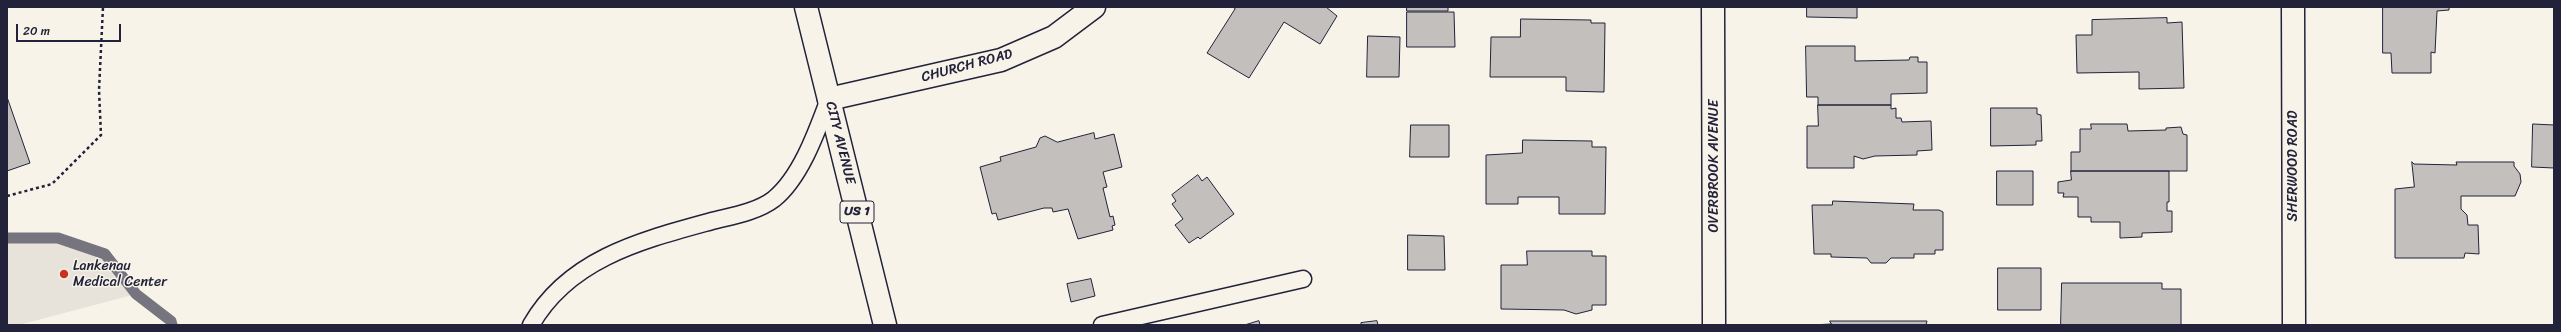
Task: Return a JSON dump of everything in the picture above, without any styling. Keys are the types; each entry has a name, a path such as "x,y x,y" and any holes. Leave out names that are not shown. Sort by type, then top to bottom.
{"main road":[{"name":"CITY AVENUE","path":"806,7 885,325"},
{"name":"CHURCH ROAD","path":"829,99 1001,60 1054,37 1094,7"},
{"name":"OVERBROOK AVENUE","path":"1713,7 1714,325"},
{"name":"SHERWOOD ROAD","path":"2293,7 2294,325"}],"lane":[{"path":"532,325 557,292 582,269 615,251 647,239 752,210 774,199 791,178 809,149 829,99"},
{"path":"1102,325 1303,279"}],"path":[{"path":"7,196 52,184 101,135 99,90 102,7"}],"shaded area":[{"name":"Lankenau Medical Center","path":"7,238 58,238 105,254 136,294 19,325 7,325"}],"building":[{"path":"1233,7 1326,7 1337,16 1320,44 1284,22 1249,78 1207,53 1235,9"},
{"path":"1407,7 1448,7 1448,11 1407,11"},
{"path":"1807,7 1857,7 1857,18 1807,17"},
{"path":"2383,7 2449,7 2449,10 2437,11 2435,53 2431,52 2431,73 2392,73 2391,53 2383,53"},
{"path":"1407,12 1454,12 1455,47 1407,47"},
{"path":"2167,18 2167,23 2182,22 2184,88 2139,89 2139,72 2077,73 2076,35 2092,35 2092,20"},
{"path":"1521,19 1591,20 1591,23 1605,23 1604,92 1566,91 1566,77 1490,77 1491,37 1520,37"},
{"path":"1368,36 1400,37 1399,77 1367,77"},
{"path":"1806,46 1855,46 1855,61 1909,60 1910,57 1918,57 1918,62 1927,62 1927,93 1891,94 1891,105 1818,105 1818,97 1807,97"},
{"path":"7,97 30,163 7,171"},
{"path":"1818,105 1891,105 1891,109 1896,108 1896,118 1901,118 1902,122 1931,121 1932,150 1917,151 1917,155 1875,156 1863,159 1854,156 1854,168 1807,168 1807,126 1818,126"},
{"path":"1991,108 2037,108 2037,114 2041,115 2042,141 2036,141 2036,145 1991,146"},
{"path":"2091,124 2127,124 2128,131 2166,130 2166,128 2181,127 2183,134 2187,135 2187,171 2071,171 2071,152 2080,152 2080,129 2091,129"},
{"path":"2533,124 2554,125 2554,168 2532,167"},
{"path":"1411,125 1449,125 1449,157 1410,157"},
{"path":"1094,133 1095,139 1114,134 1122,167 1103,172 1107,187 1103,188 1110,217 1113,216 1115,225 1112,226 1113,230 1078,239 1068,209 1053,212 1052,208 1044,208 998,220 996,213 992,214 980,167 1001,161 1000,157 1036,147 1040,138 1045,136 1057,142"},
{"path":"1523,140 1592,141 1592,147 1606,147 1605,214 1559,214 1559,197 1518,197 1518,204 1486,204 1486,155 1522,153"},
{"path":"2412,162 2414,164 2457,165 2456,162 2514,162 2514,166 2520,174 2521,182 2515,196 2461,196 2461,209 2467,215 2468,225 2478,225 2479,254 2465,253 2464,258 2395,258 2395,189 2414,187"},
{"path":"1997,171 2033,171 2033,205 1997,205"},
{"path":"2071,171 2169,171 2169,202 2167,202 2167,211 2172,211 2172,232 2142,233 2142,237 2120,238 2120,222 2091,222 2091,217 2078,217 2078,197 2063,197 2064,193 2058,193 2058,182 2071,180"},
{"path":"1198,175 1202,181 1207,177 1234,214 1200,239 1198,237 1189,243 1175,225 1183,219 1172,204 1176,201 1172,195"},
{"path":"1833,201 1914,204 1913,210 1939,210 1943,212 1943,250 1935,250 1935,254 1914,254 1914,258 1891,258 1886,263 1871,263 1867,258 1831,257 1831,254 1814,254 1812,205 1832,205"},
{"path":"1408,235 1444,236 1445,270 1408,270"},
{"path":"1527,251 1592,251 1592,256 1606,256 1606,305 1592,305 1592,310 1576,314 1564,310 1501,309 1501,265 1527,265"},
{"path":"1998,268 2041,268 2041,310 1998,310"},
{"path":"1091,279 1095,296 1071,302 1067,284"},
{"path":"2062,283 2162,283 2162,289 2181,289 2181,325 2061,325"},
{"path":"1259,321 1260,325 1245,325"},
{"path":"1377,321 1378,325 1361,325 1361,323"},
{"path":"1830,321 1927,321 1926,325 1812,325 1831,324"}],"waterway":[{"path":"7,238 58,238 105,254 136,294 171,321 172,325"}],"place":[{"name":"Lankenau Medical Center","path":"64,274"}]}
